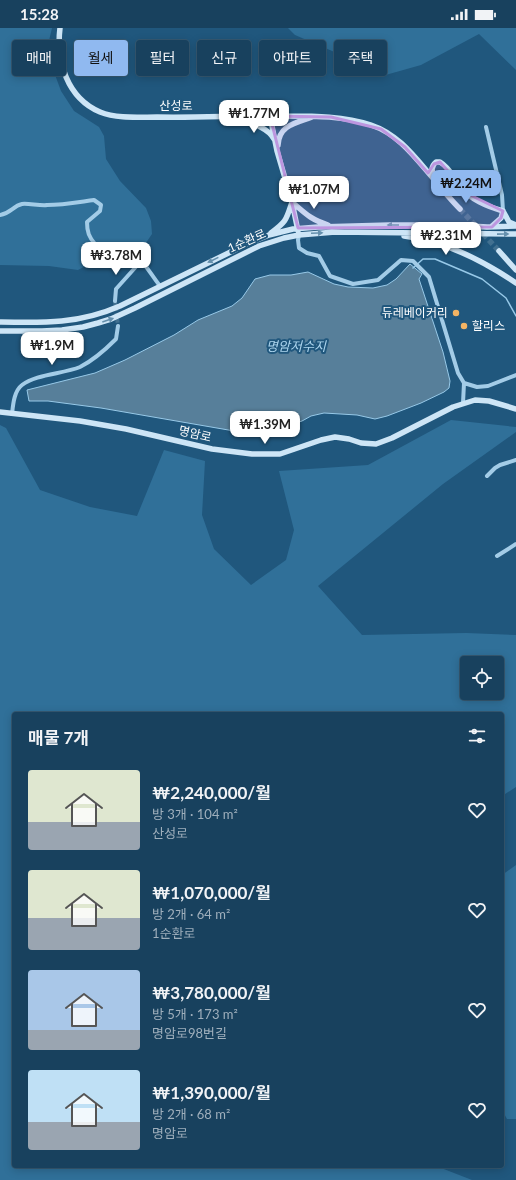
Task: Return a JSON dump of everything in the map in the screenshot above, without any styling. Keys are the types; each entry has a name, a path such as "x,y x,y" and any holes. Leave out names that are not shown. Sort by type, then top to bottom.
{"street":[{"name":"산성로","path":"60,28 60,50 66,77 71,87 84,102 96,110 110,115 120,116 177,118 316,116 360,122 389,133 406,147 460,209"},
{"path":"233,116 265,130 273,136 292,202 298,228 299,248 307,253 319,256 330,276 353,284 378,280 401,260 413,261 429,277 458,373 464,383 463,403"},
{"path":"270,116 277,151"},
{"path":"277,151 279,136 282,131 294,124 316,116"},
{"path":"486,127 502,196 503,211 501,218 492,227"},
{"path":"437,184 432,167 436,162 440,162 449,169 460,186 468,194 486,206 503,211 509,222 516,225"},
{"path":"0,215 10,212 24,203 46,206 94,200 101,205 100,211 87,222 88,234 91,240 95,244 112,244 134,253 142,260 160,286"},
{"path":"292,202 306,215 332,226"},
{"path":"269,235 283,224 287,218 292,202"},
{"name":"1순환로","path":"0,322 51,323 69,321 110,311 249,243 269,235 298,228 332,226 455,225 492,227 516,225"},
{"name":"1순환로","path":"0,330 62,330 83,327 111,319 260,246 299,235 335,232 516,234"},
{"path":"376,233 409,236 464,253 485,263 516,283"},
{"path":"499,251 516,270"},
{"path":"115,301 116,289 142,260"},
{"path":"12,414 15,396 21,386 34,380 79,367 96,358 116,339 118,326"},
{"path":"464,383 477,387 488,386 516,375"},
{"name":"명암로","path":"0,412 80,420 212,449 252,454 280,454 321,440 335,437 349,439 360,443 376,444 392,438 453,407 475,400 489,400 516,409"},
{"path":"487,476 500,465 516,460"},
{"path":"497,556 516,544"}],"highlighted area":[{"path":"270,116 331,117 381,129 405,147 428,173 434,164 440,162 468,194 503,211 501,218 492,227 298,228"}],"shaded area":[{"path":"0,28 52,28 49,40 12,40 12,76 55,76 61,91 74,111 99,127 104,136 106,159 120,181 146,208 151,221 152,234 141,250 127,244 78,270 49,266 0,265"},
{"path":"288,28 516,28 516,70 479,34 421,65 387,75 387,40 334,40 334,52 326,48 326,40 307,40 295,35"},
{"path":"451,420 516,427 516,432 443,484 318,586 362,635 466,633 516,635 516,787 504,795 504,712 12,712 12,1168 441,1168 472,1180 0,1180 0,425 6,428 40,490 90,507 137,516 164,450 205,461 202,515 214,549 251,585 286,560 294,530 279,471 368,465"},
{"path":"516,865 516,1119 507,1119 504,1114 504,874"}],"water":[{"name":"명암저수지","path":"410,264 422,274 419,279 443,352 450,381 449,388 421,403 387,416 375,419 357,415 324,413 311,416 302,421 274,430 260,430 254,427 240,432 101,408 48,401 29,401 27,390 95,373 125,360 174,335 198,320 232,306 242,298 255,279 270,275 291,275 308,272 334,284 348,287 373,288 387,285 396,279"}],"waterway":[{"path":"413,268 423,259 435,259 482,279 506,298 516,316"}],"tunnel":[{"path":"460,209 499,251"},
{"path":"115,301 118,326"}],"place":[{"name":"듀레베이커리","path":"456,313"},
{"name":"할리스","path":"464,326"}]}
